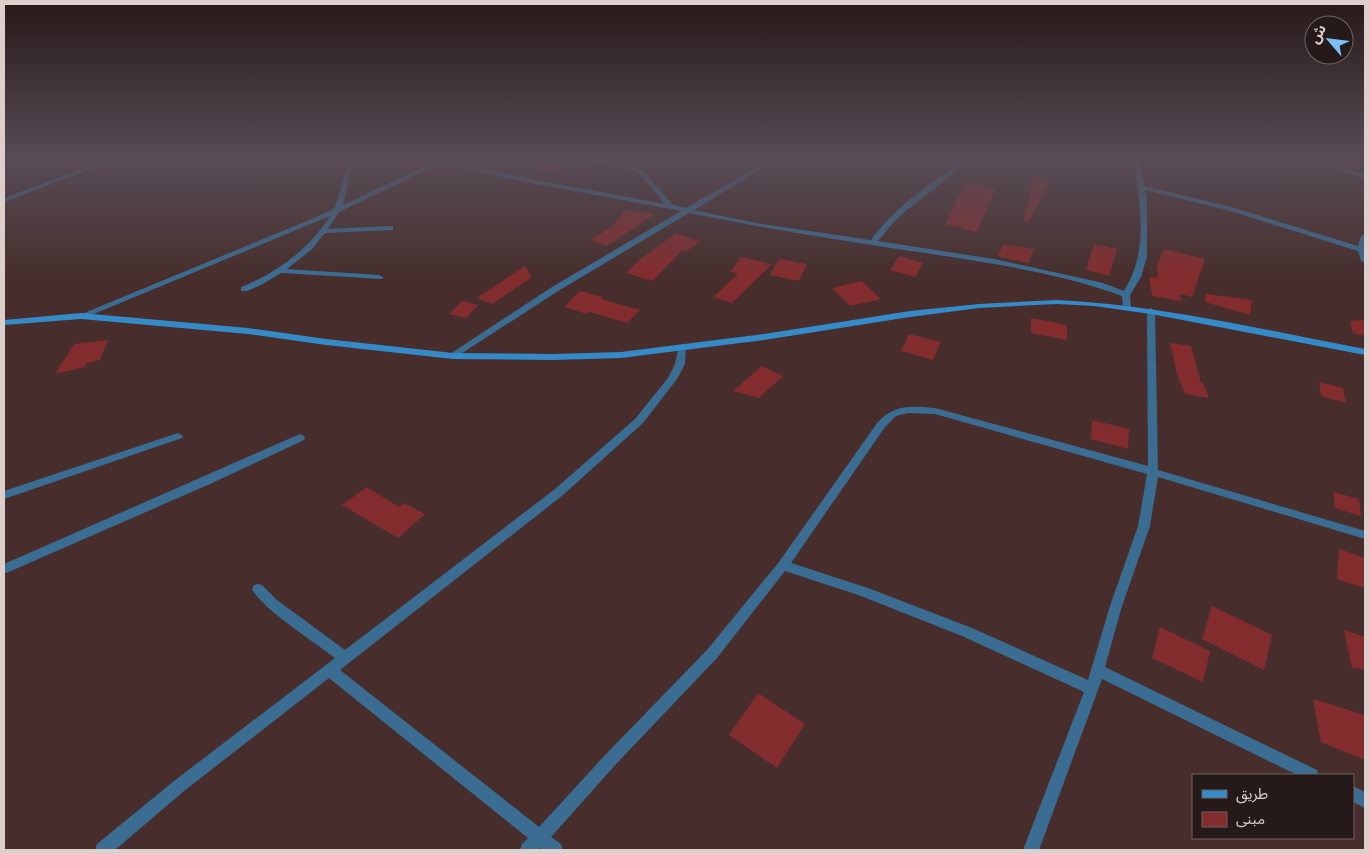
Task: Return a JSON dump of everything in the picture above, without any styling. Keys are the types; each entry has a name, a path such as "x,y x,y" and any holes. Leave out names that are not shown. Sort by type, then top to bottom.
{"main road":[{"path":"4,323 81,316 231,329 453,356 552,357 621,355 764,337 910,314 979,306 1057,302 1127,307 1365,352"}],"street":[{"path":"244,289 259,284 280,271 322,231 338,209 341,198"},
{"path":"81,316 249,248 362,198"},
{"path":"622,198 756,225 994,261 1100,284 1126,295"},
{"path":"663,198 671,207"},
{"path":"453,356 555,289 711,198"},
{"path":"873,243 882,230 920,198"},
{"path":"1127,307 1126,295 1137,277 1142,256 1143,198"},
{"path":"1187,198 1230,208 1362,250"},
{"path":"322,231 390,228"},
{"path":"1365,236 1362,242 1365,260"},
{"path":"280,271 379,277"},
{"path":"1032,850 1092,689 1116,606 1144,526 1153,472 1151,311"},
{"path":"103,850 179,786 330,670 344,657 527,518 640,421 672,379 680,364 682,347"},
{"path":"528,850 539,836 712,654 784,565 838,486 892,414 902,411 935,411 1153,472 1365,535"},
{"path":"4,495 178,436"},
{"path":"4,569 300,438"},
{"path":"784,565 864,592 967,632 1092,689"},
{"path":"258,589 273,604 344,657"},
{"path":"330,670 555,850"},
{"path":"1098,670 1310,774"}],"building":[{"path":"958,198 992,198 977,232 945,224"},
{"path":"1029,198 1041,198 1028,222 1024,220"},
{"path":"626,210 655,214 607,246 591,240 611,227"},
{"path":"676,233 700,241 687,251 682,250 653,281 626,273 638,261"},
{"path":"1003,244 1034,249 1028,263 998,256"},
{"path":"1094,244 1117,249 1109,276 1086,270"},
{"path":"1164,249 1205,259 1192,297 1180,294 1181,301 1152,296 1149,277 1158,278 1157,265"},
{"path":"899,256 923,263 915,277 890,270"},
{"path":"741,257 772,264 732,303 713,297 738,274 730,272"},
{"path":"779,259 807,264 799,281 770,275"},
{"path":"525,266 532,277 492,304 477,298"},
{"path":"862,281 881,299 850,306 832,288"},
{"path":"580,291 640,310 627,323 564,307"},
{"path":"1206,294 1252,300 1250,315 1205,302"},
{"path":"462,301 478,305 466,318 449,314"},
{"path":"1031,318 1067,325 1067,340 1031,333"},
{"path":"1365,320 1365,336 1353,333 1350,321"},
{"path":"909,334 941,342 933,360 901,351"},
{"path":"108,340 100,360 86,363 85,367 55,374 74,344"},
{"path":"1170,343 1191,346 1201,383 1203,383 1209,398 1185,394 1177,374"},
{"path":"762,366 783,376 759,398 733,391"},
{"path":"1319,382 1343,388 1346,403 1321,396"},
{"path":"1092,420 1129,429 1128,449 1091,439"},
{"path":"367,487 399,507 404,503 425,514 398,538 342,505"},
{"path":"1333,492 1359,499 1361,516 1335,508"},
{"path":"1339,549 1365,558 1365,588 1337,579"},
{"path":"1212,606 1272,635 1264,670 1202,639"},
{"path":"1160,627 1210,651 1203,682 1152,658"},
{"path":"1344,630 1365,637 1365,669 1352,668"},
{"path":"758,693 805,724 777,768 729,735"},
{"path":"1313,699 1365,715 1365,760 1321,742"}]}
